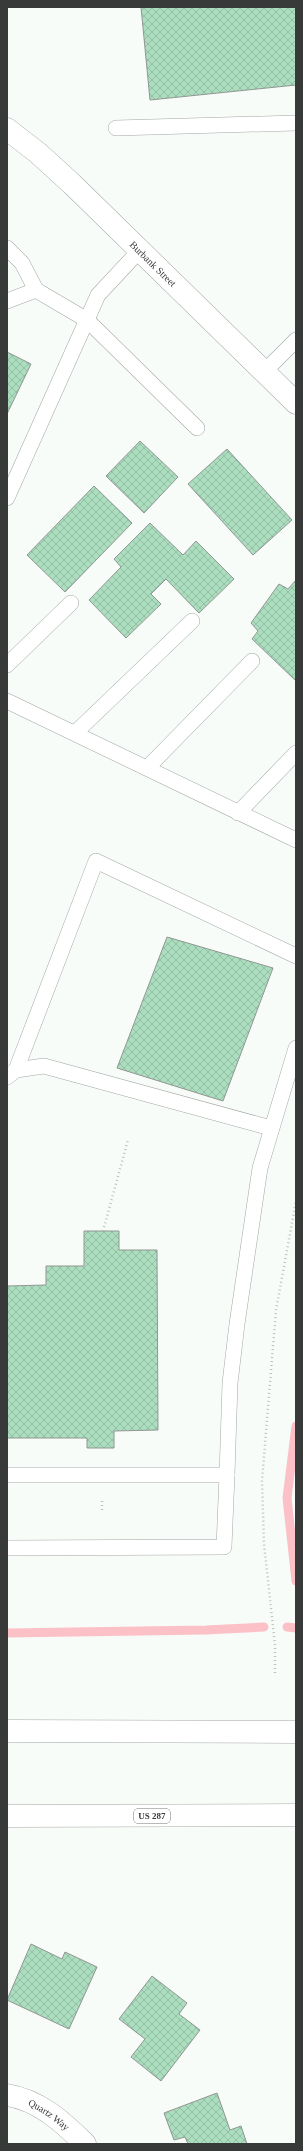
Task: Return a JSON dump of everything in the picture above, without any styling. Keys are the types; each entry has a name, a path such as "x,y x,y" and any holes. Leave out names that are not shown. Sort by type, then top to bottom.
{"main road":[{"name":"Burbank Street","path":"7,129 38,153 72,184 296,403"},
{"path":"7,1723 56,1732"},
{"path":"7,1731 296,1732"},
{"name":"US 287","path":"7,1816 296,1815"},
{"name":"Quartz Way","path":"7,2095 18,2097 40,2107 67,2126 85,2144"}],"lane":[{"path":"116,128 296,123"},
{"path":"7,248 22,263 36,290 87,320 198,428"},
{"path":"7,498 98,295 140,250"},
{"path":"7,301 36,290"},
{"path":"264,372 296,340"},
{"path":"7,665 71,603"},
{"path":"75,733 192,621"},
{"path":"147,768 252,661"},
{"path":"7,701 296,840"},
{"path":"238,813 296,753"},
{"path":"12,1073 96,861 296,956"},
{"path":"7,1548 224,1547 230,1383 237,1324 260,1168 296,1048"},
{"path":"12,1073 44,1066 271,1128"},
{"path":"7,1475 227,1475"}],"path":[{"path":"103,1231 128,1140"},
{"path":"275,1673 275,1645 264,1544 262,1481 276,1310 296,1201"},
{"path":"102,1500 102,1510"}],"building":[{"path":"141,7 296,7 296,85 150,100"},
{"path":"7,352 31,364 7,414"},
{"path":"140,441 178,477 144,513 106,476"},
{"path":"227,449 292,520 253,555 188,484"},
{"path":"94,486 132,523 65,592 27,555"},
{"path":"150,523 183,555 196,541 234,579 199,613 166,579 151,594 161,604 126,638 89,600 121,567 114,559"},
{"path":"296,580 296,681 252,639 258,631 251,623 279,584 288,589"},
{"path":"167,937 273,968 223,1101 117,1068"},
{"path":"84,1231 119,1231 119,1250 157,1250 158,1430 114,1431 114,1448 87,1448 87,1438 7,1438 7,1286 46,1285 46,1266 84,1266"},
{"path":"31,1944 62,1959 65,1952 97,1967 69,2029 7,2000"},
{"path":"152,1976 187,2003 179,2014 200,2030 161,2081 131,2057 145,2039 119,2019"},
{"path":"217,2093 230,2130 241,2126 247,2144 188,2144 185,2137 174,2140 164,2113"}],"waterway":[{"path":"296,1426 287,1498 296,1581"},
{"path":"7,1633 206,1630 264,1627"},
{"path":"287,1627 296,1628"}]}
